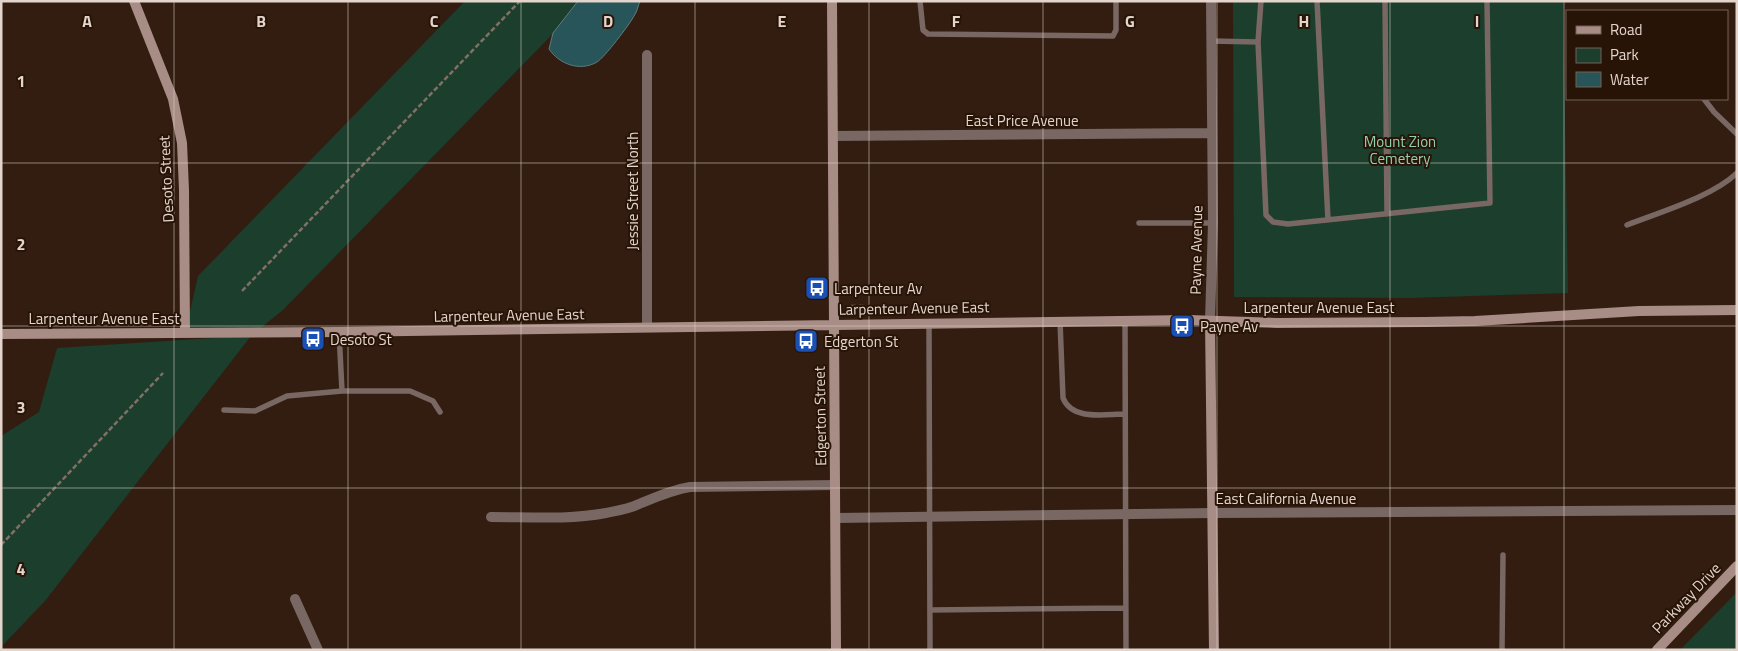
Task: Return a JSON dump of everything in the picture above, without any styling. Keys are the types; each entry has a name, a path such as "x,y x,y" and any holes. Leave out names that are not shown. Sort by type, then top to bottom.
{"main road":[{"name":"Desoto Street","path":"134,1 173,99 182,143 185,333"},
{"name":"Edgerton Street","path":"832,1 836,650"},
{"name":"Larpenteur Avenue East","path":"1,334 339,332 1124,320 1276,323 1442,322 1639,311 1737,310"},
{"name":"Payne Avenue","path":"1210,321 1214,650"},
{"name":"Parkway Drive","path":"1657,650 1737,566"}],"street":[{"name":"Payne Avenue","path":"1210,321 1213,223 1211,1"},
{"name":"Jessie Street North","path":"647,55 647,327"},
{"name":"East Price Avenue","path":"833,136 1212,133"},
{"path":"491,517 577,517 607,513 638,505 676,489 690,487 835,486"},
{"name":"East California Avenue","path":"836,518 1213,513 1737,510"},
{"path":"295,599 318,650"}],"lane":[{"path":"920,1 923,30 928,34 1113,36 1116,30 1116,1"},
{"path":"1261,1 1258,42 1266,215 1273,222 1288,224 1490,203 1487,1"},
{"path":"1317,1 1328,220"},
{"path":"1385,1 1387,214"},
{"path":"1211,41 1258,42"},
{"path":"1705,100 1714,112 1737,134"},
{"path":"1627,225 1710,192 1727,182 1737,173"},
{"path":"1140,223 1213,223"},
{"path":"1124,320 1126,650"},
{"path":"1060,321 1063,398 1066,405 1075,412 1085,414 1125,414"},
{"path":"929,323 930,650"},
{"path":"339,332 342,391"},
{"path":"224,410 255,411 287,396 342,391 410,391 433,401 440,412"},
{"path":"1502,650 1503,554"},
{"path":"930,610 1126,608"}],"path":[{"path":"242,291 520,1"},
{"path":"851,306 865,306 865,310"},
{"path":"1,545 163,373"}],"green space":[{"path":"465,1 585,1 283,310 251,336 45,601 1,647 1,436 39,412 57,348 244,336 185,333 198,276"},
{"name":"Mount Zion Cemetery","path":"1233,1 1563,1 1568,293 1411,298 1234,297"},
{"path":"1737,592 1737,650 1680,650"}],"water":[{"path":"578,1 640,1 632,20 605,54 597,62 584,66 570,65 558,59 549,49 553,33"}],"place":[{"name":"Larpenteur Av","path":"817,288"},
{"name":"Payne Av","path":"1182,326"},
{"name":"Desoto St","path":"313,339"},
{"name":"Edgerton St","path":"806,341"}]}
